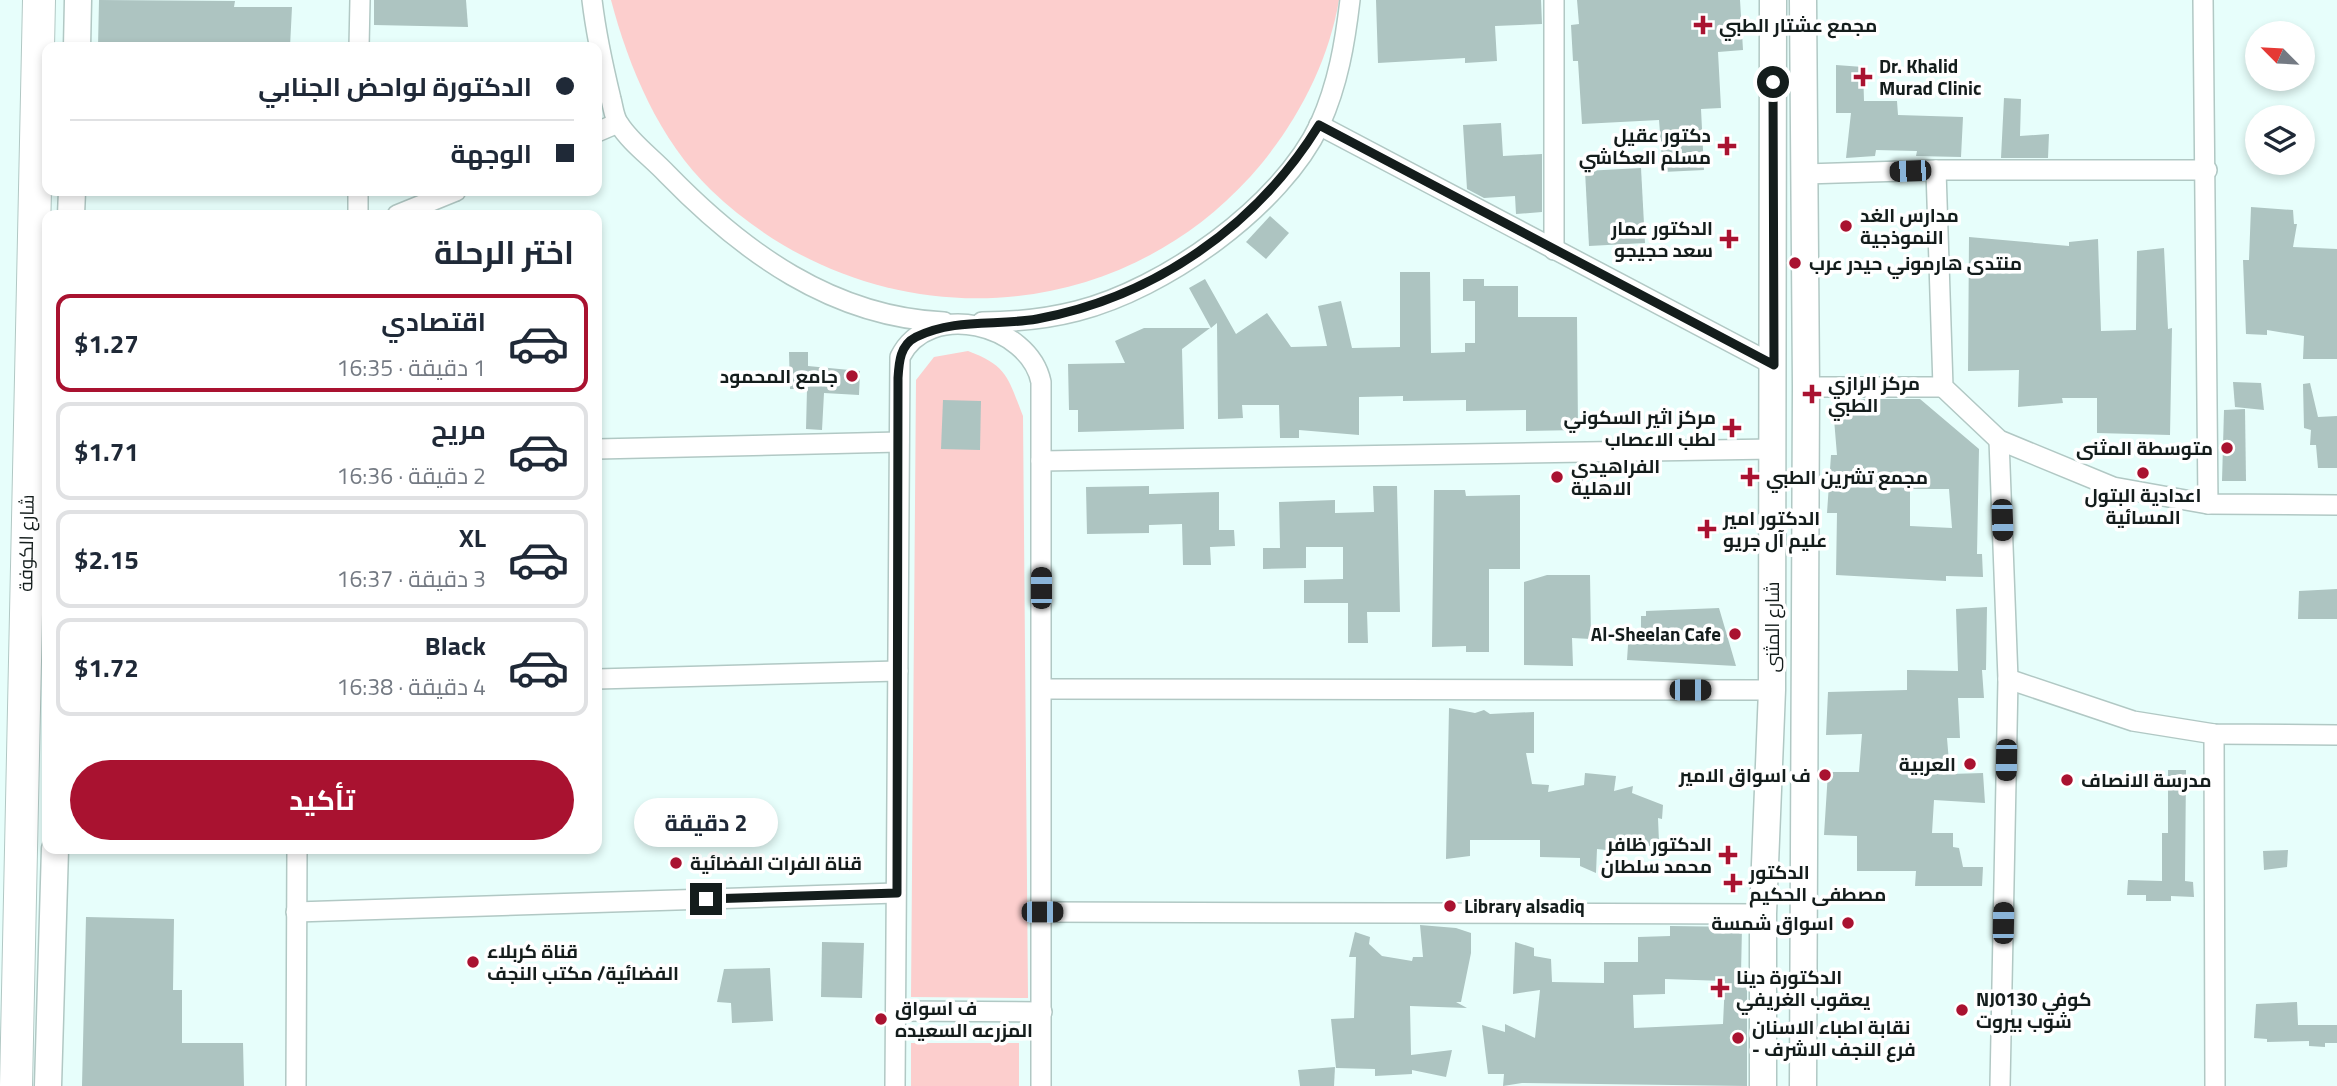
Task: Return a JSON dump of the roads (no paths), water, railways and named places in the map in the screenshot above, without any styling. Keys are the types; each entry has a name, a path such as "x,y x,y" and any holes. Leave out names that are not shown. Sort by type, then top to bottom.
{"highway":[{"name":"شارع الكوفة","path":"38,0 43,39"},
{"name":"شارع الكوفة","path":"16,1086 26,543 42,69"},
{"path":"26,543 42,574"}],"main road":[{"path":"77,42 78,0"},
{"name":"شارع المثنى","path":"1764,1073 1763,914 1772,690 1775,247 1773,0"},
{"name":"شارع المثنى","path":"1803,0 1807,387 1803,1086"},
{"path":"1775,247 1778,254 1791,258 1798,256 1806,244"},
{"path":"1774,292 1777,285 1789,278 1803,284 1806,290"},
{"path":"48,1086 55,854"},
{"path":"1764,1002 1768,1012 1784,1020 1801,1011 1804,1002"},
{"path":"1764,1073 1768,1054 1782,1045 1797,1049 1803,1055"}],"street":[{"path":"359,0 359,42"},
{"path":"592,0 597,42"},
{"path":"602,61 618,123 705,213 748,248 792,277 845,303 910,321 1020,321 1076,311 1142,288 1228,231 1277,185 1319,125 1336,83 1350,0"},
{"path":"1554,0 1554,250"},
{"path":"2203,0 2207,170 2208,504"},
{"path":"602,130 618,123"},
{"path":"1319,125 1774,365"},
{"path":"1936,170 1943,387"},
{"path":"1805,174 1936,170 2207,170"},
{"path":"409,210 444,196"},
{"path":"895,1086 898,378 900,357 906,343 915,337 962,323 1014,341 1038,364 1041,382 1041,1086"},
{"path":"1807,387 1943,387 1999,440 2113,487 2208,504 2337,505"},
{"path":"1999,440 2008,679 2000,1086"},
{"path":"602,449 899,442"},
{"path":"1041,461 1773,449"},
{"path":"602,679 898,671"},
{"path":"2008,679 2133,721 2214,734 2337,734"},
{"path":"1042,689 1772,690"},
{"path":"2214,734 2215,1086"},
{"path":"296,1086 297,854"},
{"path":"296,912 897,893"},
{"path":"1042,912 1763,914"},
{"path":"895,1012 1042,1012"}],"place":[{"name":"مجمع عشتار الطبي","path":"1703,25"},
{"name":"Dr. Khalid Murad Clinic","path":"1863,77"},
{"name":"دكتور عقيل مسلم العكاشي","path":"1727,146"},
{"name":"مدارس الغد النموذجية","path":"1846,226"},
{"name":"الدكتور عمار سعد حجيجو","path":"1729,239"},
{"name":"منتدى هارموني حيدر عرب","path":"1795,263"},
{"name":"جامع المحمود","path":"852,376"},
{"name":"مركز الرازي الطبي","path":"1812,394"},
{"name":"مركز اثير السكوني لطب الاعصاب","path":"1732,428"},
{"name":"متوسطة المثنى","path":"2227,448"},
{"name":"اعدادية البتول المسائية","path":"2143,473"},
{"name":"الفراهيدي الاهلية","path":"1557,477"},
{"name":"مجمع تشرين الطبي","path":"1750,477"},
{"name":"الدكتور امير عليم آل جريو","path":"1707,529"},
{"name":"Al-Sheelan Cafe","path":"1735,634"},
{"name":"العربية","path":"1970,764"},
{"name":"ف اسواق الامير","path":"1825,775"},
{"name":"مدرسة الانصاف","path":"2067,780"},
{"name":"الدكتور ظافر محمد سلطان","path":"1728,855"},
{"name":"قناة الفرات الفضائية","path":"676,863"},
{"name":"الدكتور مصطفى الحكيم","path":"1733,883"},
{"name":"Library alsadiq","path":"1450,906"},
{"name":"اسواق شمسة","path":"1848,923"},
{"name":"قناة كربلاء الفضائية/ مكتب النجف","path":"473,962"},
{"name":"الدكتورة دينا يعقوب الغريفي","path":"1720,988"},
{"name":"NJ0130 كوفي شوب بيروت","path":"1962,1010"},
{"name":"ف اسواق المزرعه السعيده","path":"881,1019"},
{"name":"نقابة اطباء الاسنان - فرع النجف الاشرف","path":"1738,1038"}]}
